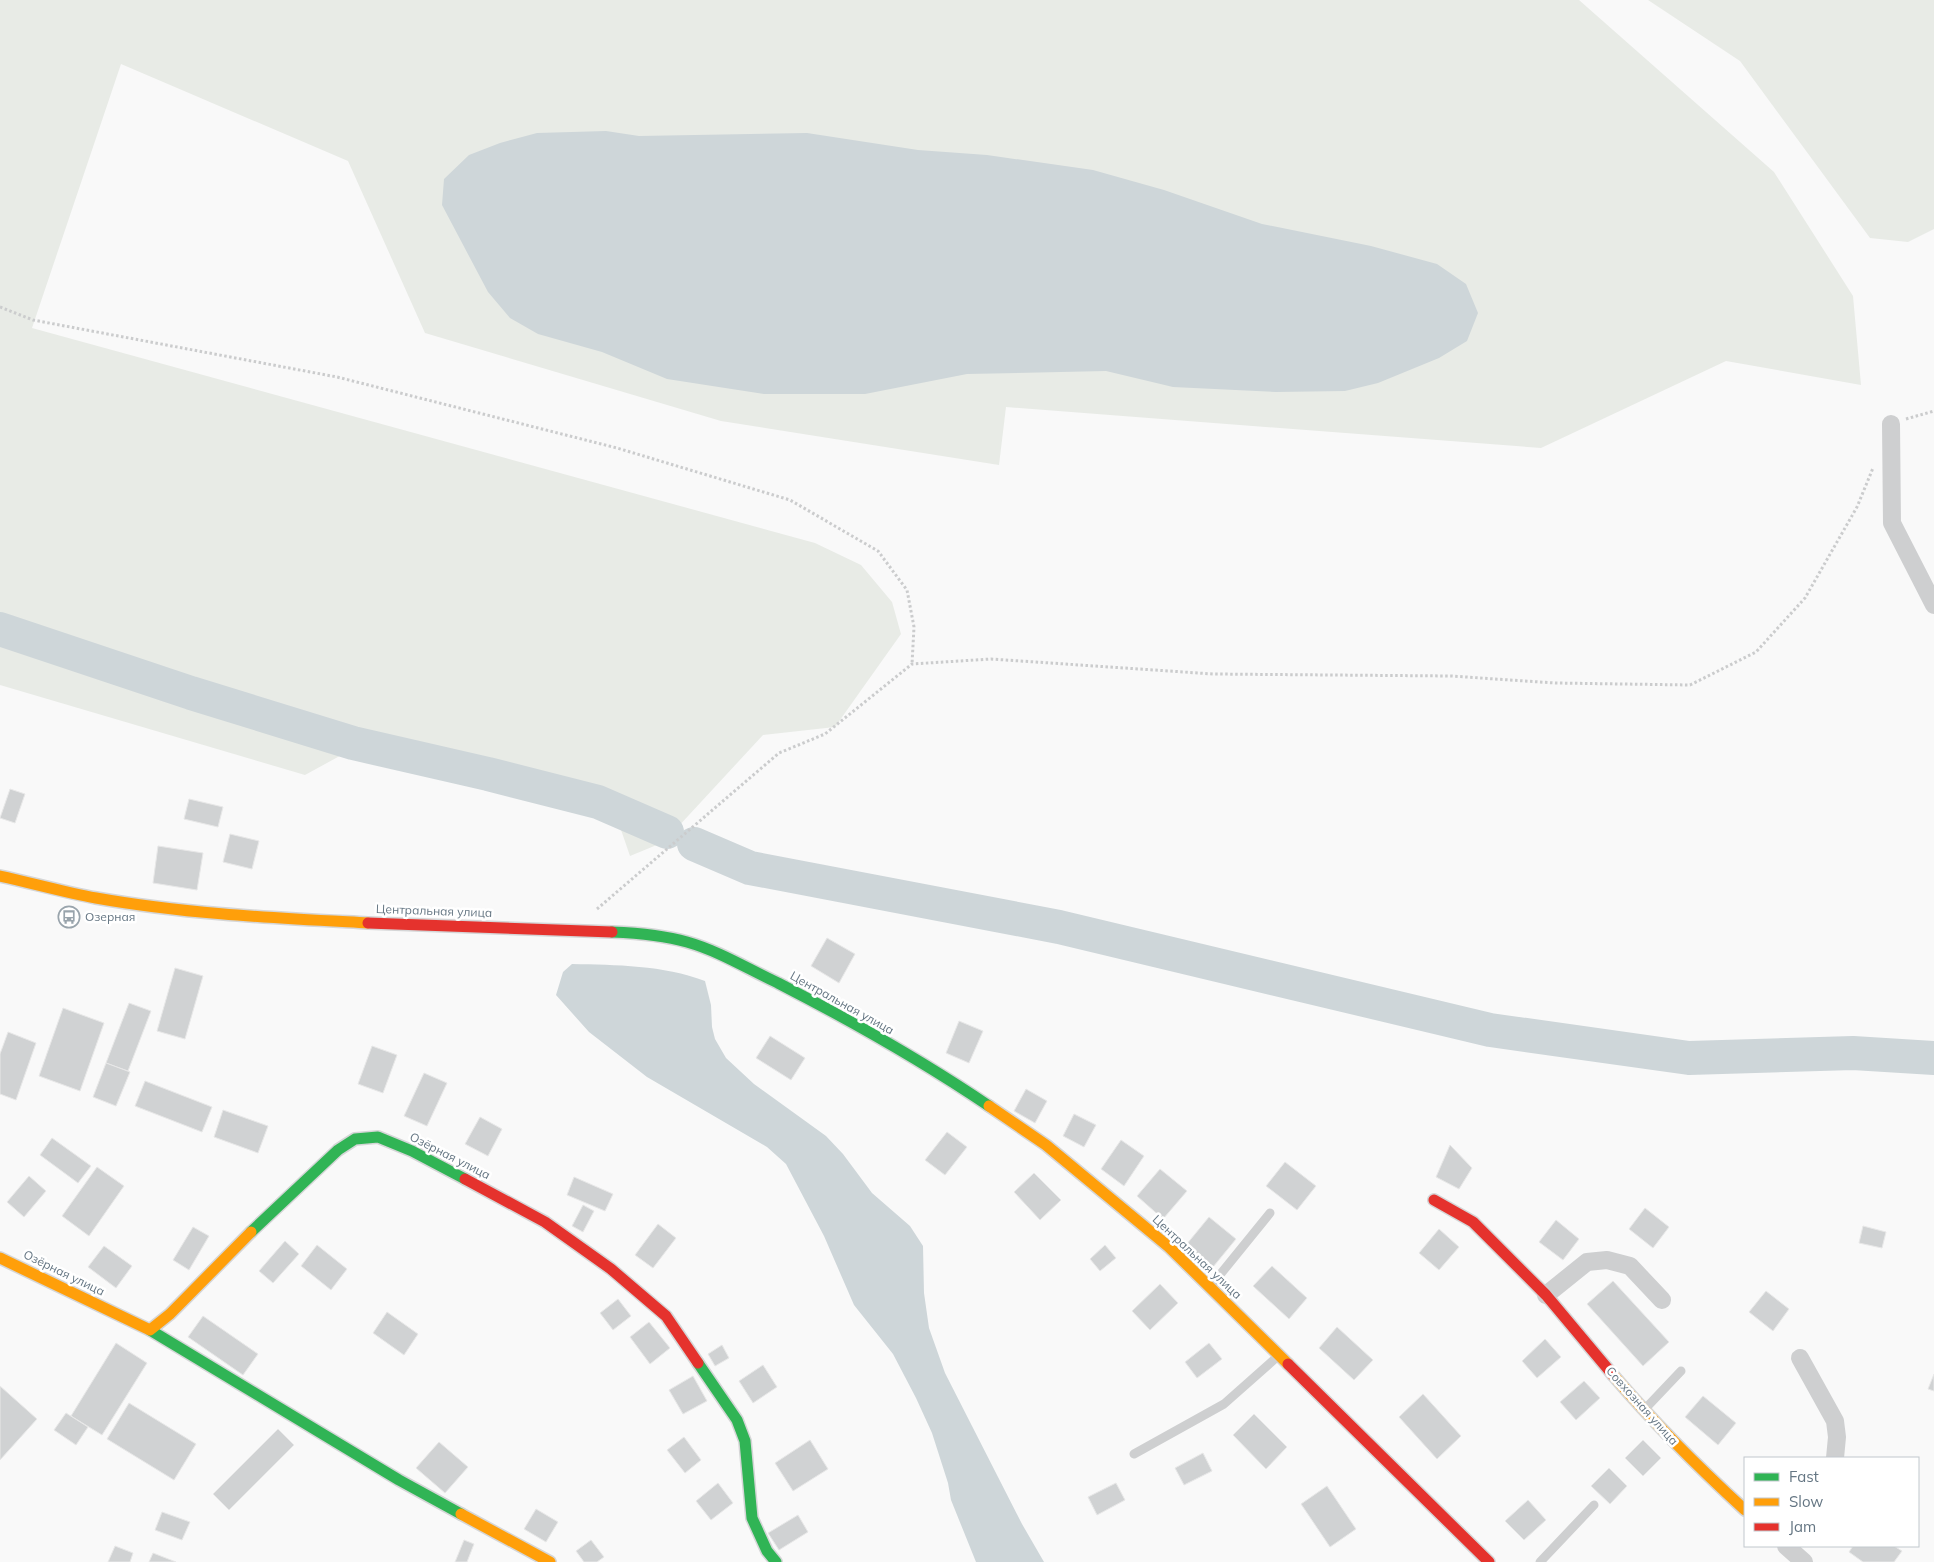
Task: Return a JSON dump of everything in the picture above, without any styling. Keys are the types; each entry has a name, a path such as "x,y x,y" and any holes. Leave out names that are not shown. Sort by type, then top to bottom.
{"street":[{"path":"1891,424 1892,524 1934,605"},
{"name":"Центральная улица","path":"0,876 96,898 241,916 375,923 567,929 645,934 688,942 721,955 823,1006 943,1075 1046,1145 1169,1246 1489,1562"},
{"name":"Озёрная улица","path":"0,1258 150,1330 170,1314 268,1216 338,1150 355,1139 378,1137 412,1151 545,1222 611,1269 666,1316 737,1420 745,1441 752,1518 767,1551 776,1562"},
{"name":"Совхозная улица","path":"1434,1200 1473,1222 1546,1295 1644,1410 1694,1462 1744,1509"},
{"path":"1546,1295 1587,1262 1606,1260 1630,1266 1662,1300"},
{"path":"150,1330 399,1480 550,1562"},
{"path":"1800,1358 1835,1421 1837,1437 1835,1457"},
{"path":"1788,1547 1804,1562"}],"lane":[{"path":"1210,1287 1270,1213"},
{"path":"1134,1454 1224,1404 1279,1355"},
{"path":"1644,1410 1681,1371"},
{"path":"1540,1562 1594,1505"}],"path":[{"path":"0,307 33,320 337,377 618,448 790,500 878,552 907,590 914,626 912,664"},
{"path":"1891,424 1934,411"},
{"path":"591,913 607,902 779,753 825,734 912,664 991,660 1213,674 1451,676 1555,683 1690,685 1756,652 1805,598 1857,507 1876,461"}],"shaded area":[{"path":"0,0 1579,0 1774,172 1853,296 1861,385 1726,361 1541,448 1006,407 999,465 721,421 425,333 348,161 121,64 32,328 815,543 861,565 892,602 901,634 835,727 763,735 664,842 630,856 608,792 521,767 358,746 305,775 0,685"},
{"path":"1648,0 1934,0 1934,229 1908,242 1870,238 1740,61"},
{"path":"606,131 639,136 807,133 918,150 987,155 1093,170 1164,190 1262,224 1371,246 1437,264 1466,284 1478,313 1467,341 1439,358 1378,383 1345,391 1276,392 1173,387 1106,371 967,374 865,394 764,394 667,379 602,352 538,334 510,318 488,292 442,205 444,179 469,155 500,143 537,133"},
{"path":"0,624 48,641 90,651 104,663 81,664 0,639"},
{"path":"572,964 656,969 705,981 711,1005 712,1027 715,1039 726,1058 754,1084 826,1136 843,1154 872,1193 910,1226 923,1246 924,1293 929,1328 945,1373 1022,1524 1044,1562 976,1562 951,1500 948,1483 932,1433 916,1398 893,1354 854,1305 824,1236 786,1164 767,1147 647,1077 589,1032 556,995 563,972"}],"building":[{"path":"10,789 25,794 15,823 0,818"},
{"path":"189,799 223,807 218,827 184,819"},
{"path":"230,834 259,841 252,869 223,862"},
{"path":"158,846 203,853 197,890 153,883"},
{"path":"827,938 855,954 839,983 811,966"},
{"path":"175,968 203,976 185,1039 157,1031"},
{"path":"129,1003 151,1011 128,1071 106,1063"},
{"path":"63,1008 104,1023 80,1091 39,1076"},
{"path":"959,1021 983,1031 969,1063 946,1053"},
{"path":"8,1032 36,1043 16,1100 0,1094 0,1054"},
{"path":"770,1036 805,1058 791,1080 756,1058"},
{"path":"372,1046 397,1055 383,1093 358,1084"},
{"path":"106,1063 130,1072 116,1106 93,1097"},
{"path":"424,1073 447,1083 427,1126 404,1116"},
{"path":"145,1081 212,1107 202,1132 135,1106"},
{"path":"1026,1089 1047,1101 1035,1123 1014,1111"},
{"path":"223,1110 268,1126 258,1153 214,1137"},
{"path":"1074,1114 1096,1125 1084,1147 1063,1136"},
{"path":"480,1117 502,1129 488,1156 465,1144"},
{"path":"947,1132 967,1147 945,1175 925,1160"},
{"path":"52,1138 91,1166 78,1183 40,1155"},
{"path":"1121,1140 1144,1156 1124,1186 1101,1169"},
{"path":"1450,1145 1472,1168 1459,1189 1436,1177"},
{"path":"1285,1162 1316,1186 1297,1210 1266,1186"},
{"path":"97,1167 124,1186 89,1236 62,1216"},
{"path":"1160,1169 1187,1191 1163,1219 1137,1196"},
{"path":"1034,1173 1061,1200 1040,1220 1014,1192"},
{"path":"29,1176 46,1191 24,1217 7,1202"},
{"path":"574,1177 613,1194 605,1211 567,1195"},
{"path":"583,1205 594,1211 583,1232 572,1226"},
{"path":"1645,1208 1669,1227 1653,1248 1629,1229"},
{"path":"1209,1217 1236,1239 1213,1267 1186,1245"},
{"path":"1556,1220 1579,1239 1563,1260 1539,1242"},
{"path":"658,1224 676,1238 653,1268 635,1255"},
{"path":"1863,1226 1886,1232 1882,1248 1859,1243"},
{"path":"193,1227 209,1236 189,1270 173,1260"},
{"path":"1439,1229 1459,1247 1439,1270 1419,1253"},
{"path":"285,1241 299,1254 273,1283 259,1271"},
{"path":"317,1245 347,1269 331,1290 301,1266"},
{"path":"1105,1245 1116,1258 1100,1271 1090,1259"},
{"path":"104,1246 132,1266 116,1288 88,1267"},
{"path":"1272,1266 1307,1298 1289,1319 1253,1286"},
{"path":"1613,1281 1669,1342 1643,1366 1587,1304"},
{"path":"1160,1284 1178,1303 1150,1330 1132,1311"},
{"path":"1766,1291 1789,1309 1773,1331 1749,1312"},
{"path":"618,1299 631,1316 613,1330 600,1313"},
{"path":"387,1312 418,1334 404,1355 373,1333"},
{"path":"203,1316 258,1354 243,1375 188,1337"},
{"path":"649,1322 670,1348 650,1364 630,1337"},
{"path":"1337,1327 1373,1360 1354,1380 1319,1348"},
{"path":"1545,1339 1561,1357 1537,1378 1522,1361"},
{"path":"116,1343 147,1363 102,1435 71,1416"},
{"path":"1209,1343 1222,1359 1197,1378 1185,1362"},
{"path":"722,1345 729,1358 715,1366 708,1354"},
{"path":"763,1365 777,1387 753,1403 739,1381"},
{"path":"1934,1374 1934,1391 1928,1389"},
{"path":"693,1376 707,1401 683,1414 669,1390"},
{"path":"1584,1381 1600,1398 1576,1420 1560,1402"},
{"path":"0,1386 37,1419 0,1460"},
{"path":"1423,1394 1461,1436 1437,1459 1399,1417"},
{"path":"1703,1396 1736,1423 1718,1445 1685,1417"},
{"path":"129,1403 196,1444 174,1480 107,1439"},
{"path":"66,1413 88,1427 76,1445 54,1430"},
{"path":"1254,1414 1287,1447 1266,1469 1233,1435"},
{"path":"278,1429 294,1445 229,1510 213,1494"},
{"path":"684,1437 701,1460 685,1473 667,1450"},
{"path":"810,1440 828,1469 793,1491 775,1463"},
{"path":"1643,1440 1661,1458 1643,1476 1625,1458"},
{"path":"439,1442 468,1467 445,1493 416,1468"},
{"path":"1203,1453 1212,1471 1184,1485 1175,1468"},
{"path":"1609,1468 1627,1486 1610,1504 1591,1486"},
{"path":"718,1483 733,1503 711,1520 696,1501"},
{"path":"1116,1483 1125,1500 1097,1515 1088,1497"},
{"path":"1327,1486 1356,1529 1330,1547 1301,1504"},
{"path":"1528,1500 1546,1520 1524,1540 1505,1521"},
{"path":"536,1509 558,1522 546,1542 524,1529"},
{"path":"162,1512 190,1522 182,1540 155,1530"},
{"path":"798,1515 808,1532 779,1550 768,1533"},
{"path":"464,1540 474,1544 467,1562 455,1562"},
{"path":"591,1540 604,1557 597,1562 584,1562 576,1551"},
{"path":"115,1546 133,1553 130,1562 108,1562"},
{"path":"1852,1547 1896,1547 1902,1551 1894,1562 1863,1562 1849,1552"},
{"path":"153,1553 176,1562 149,1562"}],"waterway":[{"path":"0,629 191,693 353,743 598,802 667,832"},
{"path":"694,844 750,868 1059,927 1490,1030 1689,1058 1853,1053 1934,1058"}],"traffic: fast":[{"path":"612,932 669,938 687,942 722,955 858,1026 989,1106"},
{"path":"251,1232 338,1150 355,1139 378,1137 412,1151 465,1179"},
{"path":"150,1330 399,1480 461,1514"},
{"path":"698,1363 737,1420 745,1441 752,1518 767,1551 776,1562"}],"traffic: slow":[{"path":"0,876 96,898 164,908 232,915 368,923"},
{"path":"989,1106 1046,1145 1169,1247 1288,1364"},
{"path":"0,1258 150,1330 170,1314 251,1232"},
{"path":"1613,1375 1710,1478 1744,1509"},
{"path":"461,1514 550,1562"}],"traffic: jam":[{"path":"368,923 612,932"},
{"path":"465,1179 545,1222 611,1269 666,1316 698,1363"},
{"path":"1434,1200 1473,1222 1546,1295 1613,1375"},
{"path":"1288,1364 1489,1562"}],"place":[{"name":"Озерная","path":"69,917"}]}
